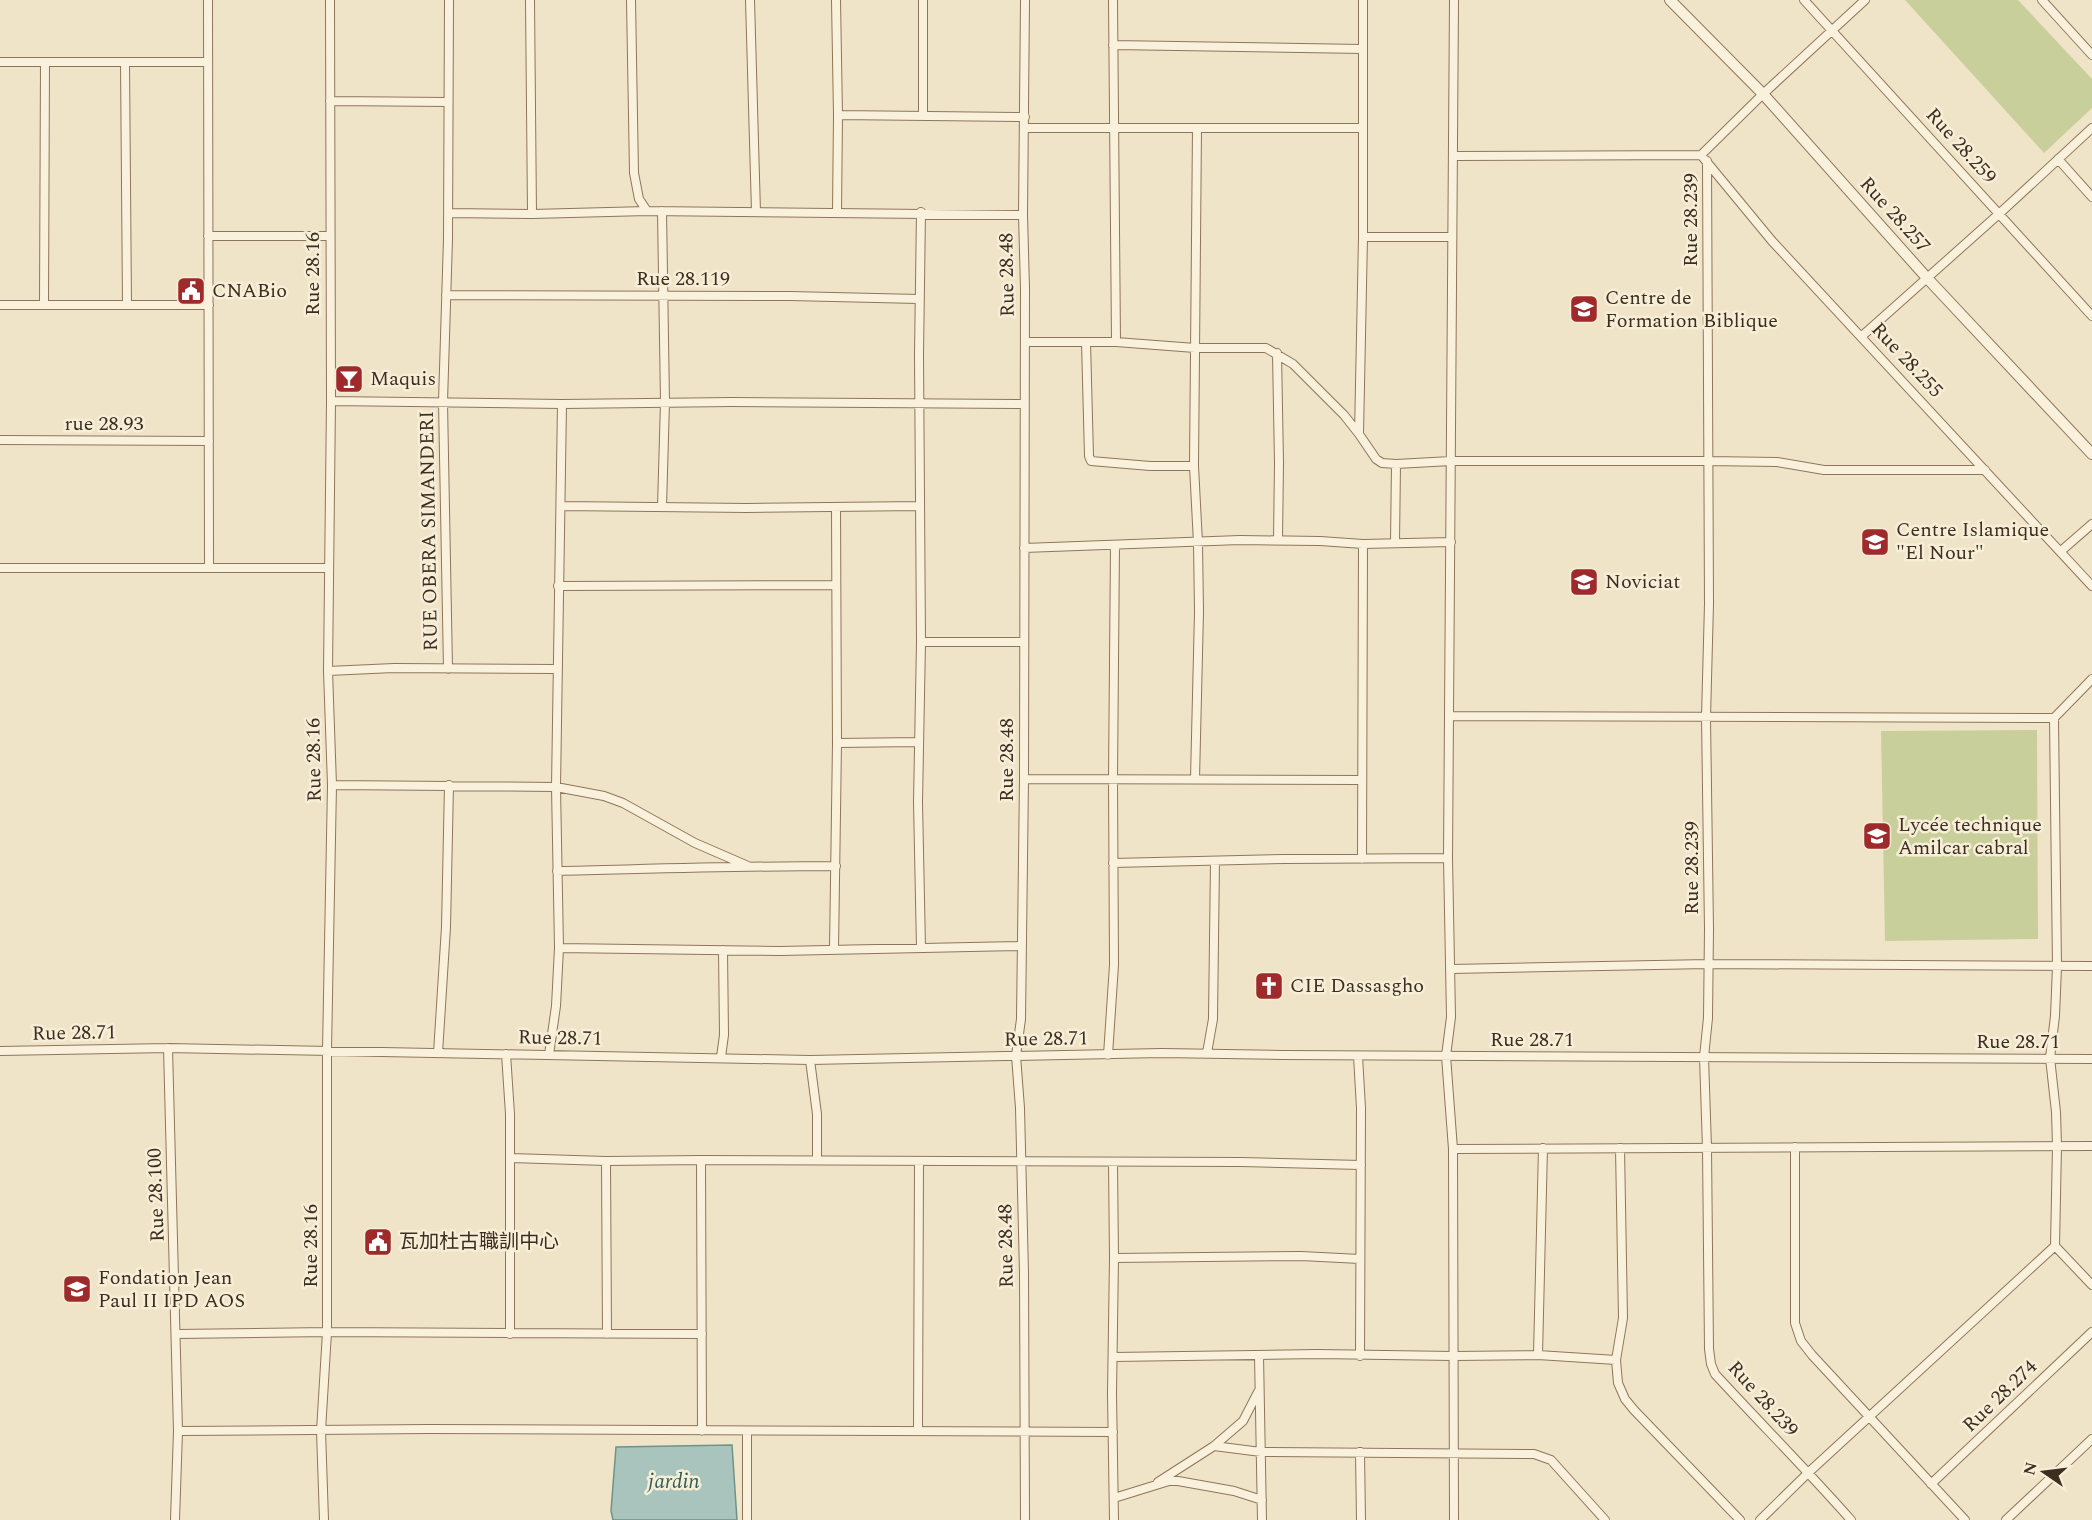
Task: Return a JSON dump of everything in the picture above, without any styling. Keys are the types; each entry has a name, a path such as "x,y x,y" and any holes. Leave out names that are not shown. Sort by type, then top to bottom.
{"street":[{"path":"208,0 209,568"},
{"name":"Rue 28.16","path":"324,1520 321,1431 327,1332 327,1050 332,784 328,671 331,401 330,0"},
{"path":"449,0 448,213 662,211 1023,214"},
{"path":"530,0 532,214"},
{"path":"631,0 634,173 639,199 647,211"},
{"path":"750,0 756,212"},
{"path":"836,0 837,212"},
{"path":"923,0 923,116"},
{"name":"Rue 28.48","path":"1025,0 1024,779 1021,1019 1016,1056 1020,1108 1024,1273 1025,1520"},
{"path":"1113,0 1116,342"},
{"path":"1359,434 1363,237 1363,0"},
{"path":"1454,0 1448,858 1451,1017 1446,1056 1453,1149 1454,1520"},
{"name":"Rue 28.257","path":"1670,0 1763,94 1928,278 2092,454"},
{"name":"Rue 28.259","path":"1804,0 2092,316"},
{"path":"1454,156 1704,158 1763,94 1865,0"},
{"path":"2042,0 2092,55"},
{"path":"1113,45 1363,49"},
{"path":"0,62 208,62"},
{"path":"44,305 45,62"},
{"path":"124,62 127,305"},
{"path":"330,101 448,102"},
{"path":"838,115 1025,117"},
{"path":"1025,128 1363,128"},
{"path":"1195,779 1198,659 1198,543 1194,466 1197,128"},
{"path":"1862,336 2092,128"},
{"name":"Rue 28.255","path":"1704,158 1772,241 2092,586"},
{"name":"Rue 28.239","path":"1704,158 1709,604 1706,717 1708,1018 1704,1057 1709,1349 1715,1374 1809,1472 1851,1520"},
{"path":"2058,159 2092,197"},
{"path":"662,211 664,402 662,507"},
{"path":"921,212 919,299 921,948"},
{"name":"RUE OBERA SIMANDERI","path":"448,213 443,402 448,669"},
{"path":"208,236 329,236"},
{"path":"1363,237 1452,237"},
{"name":"Rue 28.119","path":"446,296 663,295 919,299"},
{"path":"0,305 208,305"},
{"path":"1025,342 1116,342 1195,348 1266,348 1293,364 1319,389 1359,434 1376,459 1382,463 1396,465 1451,461 1707,461 1777,462 1824,470 1985,470"},
{"path":"1086,342 1091,461 1150,466 1194,466"},
{"path":"1277,353 1278,540"},
{"path":"331,401 562,404 664,402 1024,404"},
{"path":"549,1055 556,1006 559,948 556,669 562,506 562,404"},
{"name":"rue 28.93","path":"0,440 209,441"},
{"path":"1395,543 1396,465"},
{"path":"562,506 919,506"},
{"path":"834,950 837,743 836,507"},
{"path":"2061,551 2092,524"},
{"path":"1024,548 1240,540 1363,544 1452,542"},
{"path":"1362,859 1363,544"},
{"path":"1108,1055 1114,965 1115,545"},
{"path":"0,568 329,568"},
{"path":"558,586 836,585"},
{"path":"921,642 1024,642"},
{"path":"328,671 556,669"},
{"path":"2092,679 2054,718 2057,967 2050,1058 2057,1146 2055,1246 2092,1285"},
{"path":"1450,716 2054,718"},
{"path":"837,743 919,742"},
{"path":"1024,779 1361,780"},
{"path":"332,784 556,787 604,796 623,803 695,843 748,866"},
{"path":"438,1053 446,927 449,785"},
{"path":"1113,863 1448,858"},
{"path":"1207,1053 1213,1019 1215,861"},
{"path":"557,871 710,869 748,866 836,867"},
{"path":"559,948 834,950 1021,946"},
{"path":"721,1057 724,1035 723,950"},
{"path":"1451,969 1708,964 2092,966"},
{"name":"Rue 28.71","path":"0,1051 168,1048 810,1060 1207,1053 1358,1056 2092,1059"},
{"name":"Rue 28.100","path":"168,1048 178,1431 175,1520"},
{"path":"506,1054 511,1158 510,1334"},
{"path":"1358,1056 1361,1108 1360,1356"},
{"path":"810,1060 817,1114 817,1160"},
{"path":"1453,1149 2092,1146"},
{"path":"1795,1147 1795,1323 1801,1341 1965,1520"},
{"path":"1538,1355 1543,1148"},
{"path":"1620,1148 1623,1318 1616,1360 1618,1383 1625,1399 1740,1520"},
{"path":"511,1158 606,1161 1241,1162 1361,1165"},
{"path":"701,1160 702,1431"},
{"path":"606,1161 607,1335"},
{"path":"918,1431 919,1161"},
{"path":"1113,1162 1114,1520"},
{"path":"1760,1520 1809,1472 2055,1246"},
{"path":"1114,1258 1360,1259"},
{"path":"176,1334 327,1332 702,1334"},
{"name":"Rue 28.274","path":"1931,1484 2092,1332"},
{"path":"1259,1355 1262,1520"},
{"path":"1113,1357 1538,1355 1616,1360"},
{"path":"1150,1487 1214,1446 1243,1421 1259,1390"},
{"path":"178,1431 428,1429 1113,1432"},
{"path":"747,1431 747,1520"},
{"path":"2006,1520 2092,1439"},
{"path":"1214,1446 1261,1452 1453,1452 1545,1456 1605,1520"},
{"path":"1360,1452 1361,1520"},
{"path":"1114,1498 1178,1481 1234,1491 1262,1500"}],"green space":[{"path":"1905,0 2018,0 2092,79 2092,108 2044,153"},
{"path":"2037,730 2038,939 1885,941 1881,731"}],"water":[{"name":"jardin","path":"732,1445 737,1520 613,1520 611,1511 616,1447"}],"place":[{"name":"CNABio","path":"191,291"},
{"name":"Centre de Formation Biblique","path":"1584,309"},
{"name":"Maquis","path":"349,379"},
{"name":"Centre Islamique \"El Nour\"","path":"1875,542"},
{"name":"Noviciat","path":"1584,582"},
{"name":"Lycée technique Amilcar cabral","path":"1877,836"},
{"name":"CIE Dassasgho","path":"1269,986"},
{"name":"瓦加杜古職訓中心","path":"378,1242"},
{"name":"Fondation Jean Paul II IPD AOS","path":"77,1289"}]}
